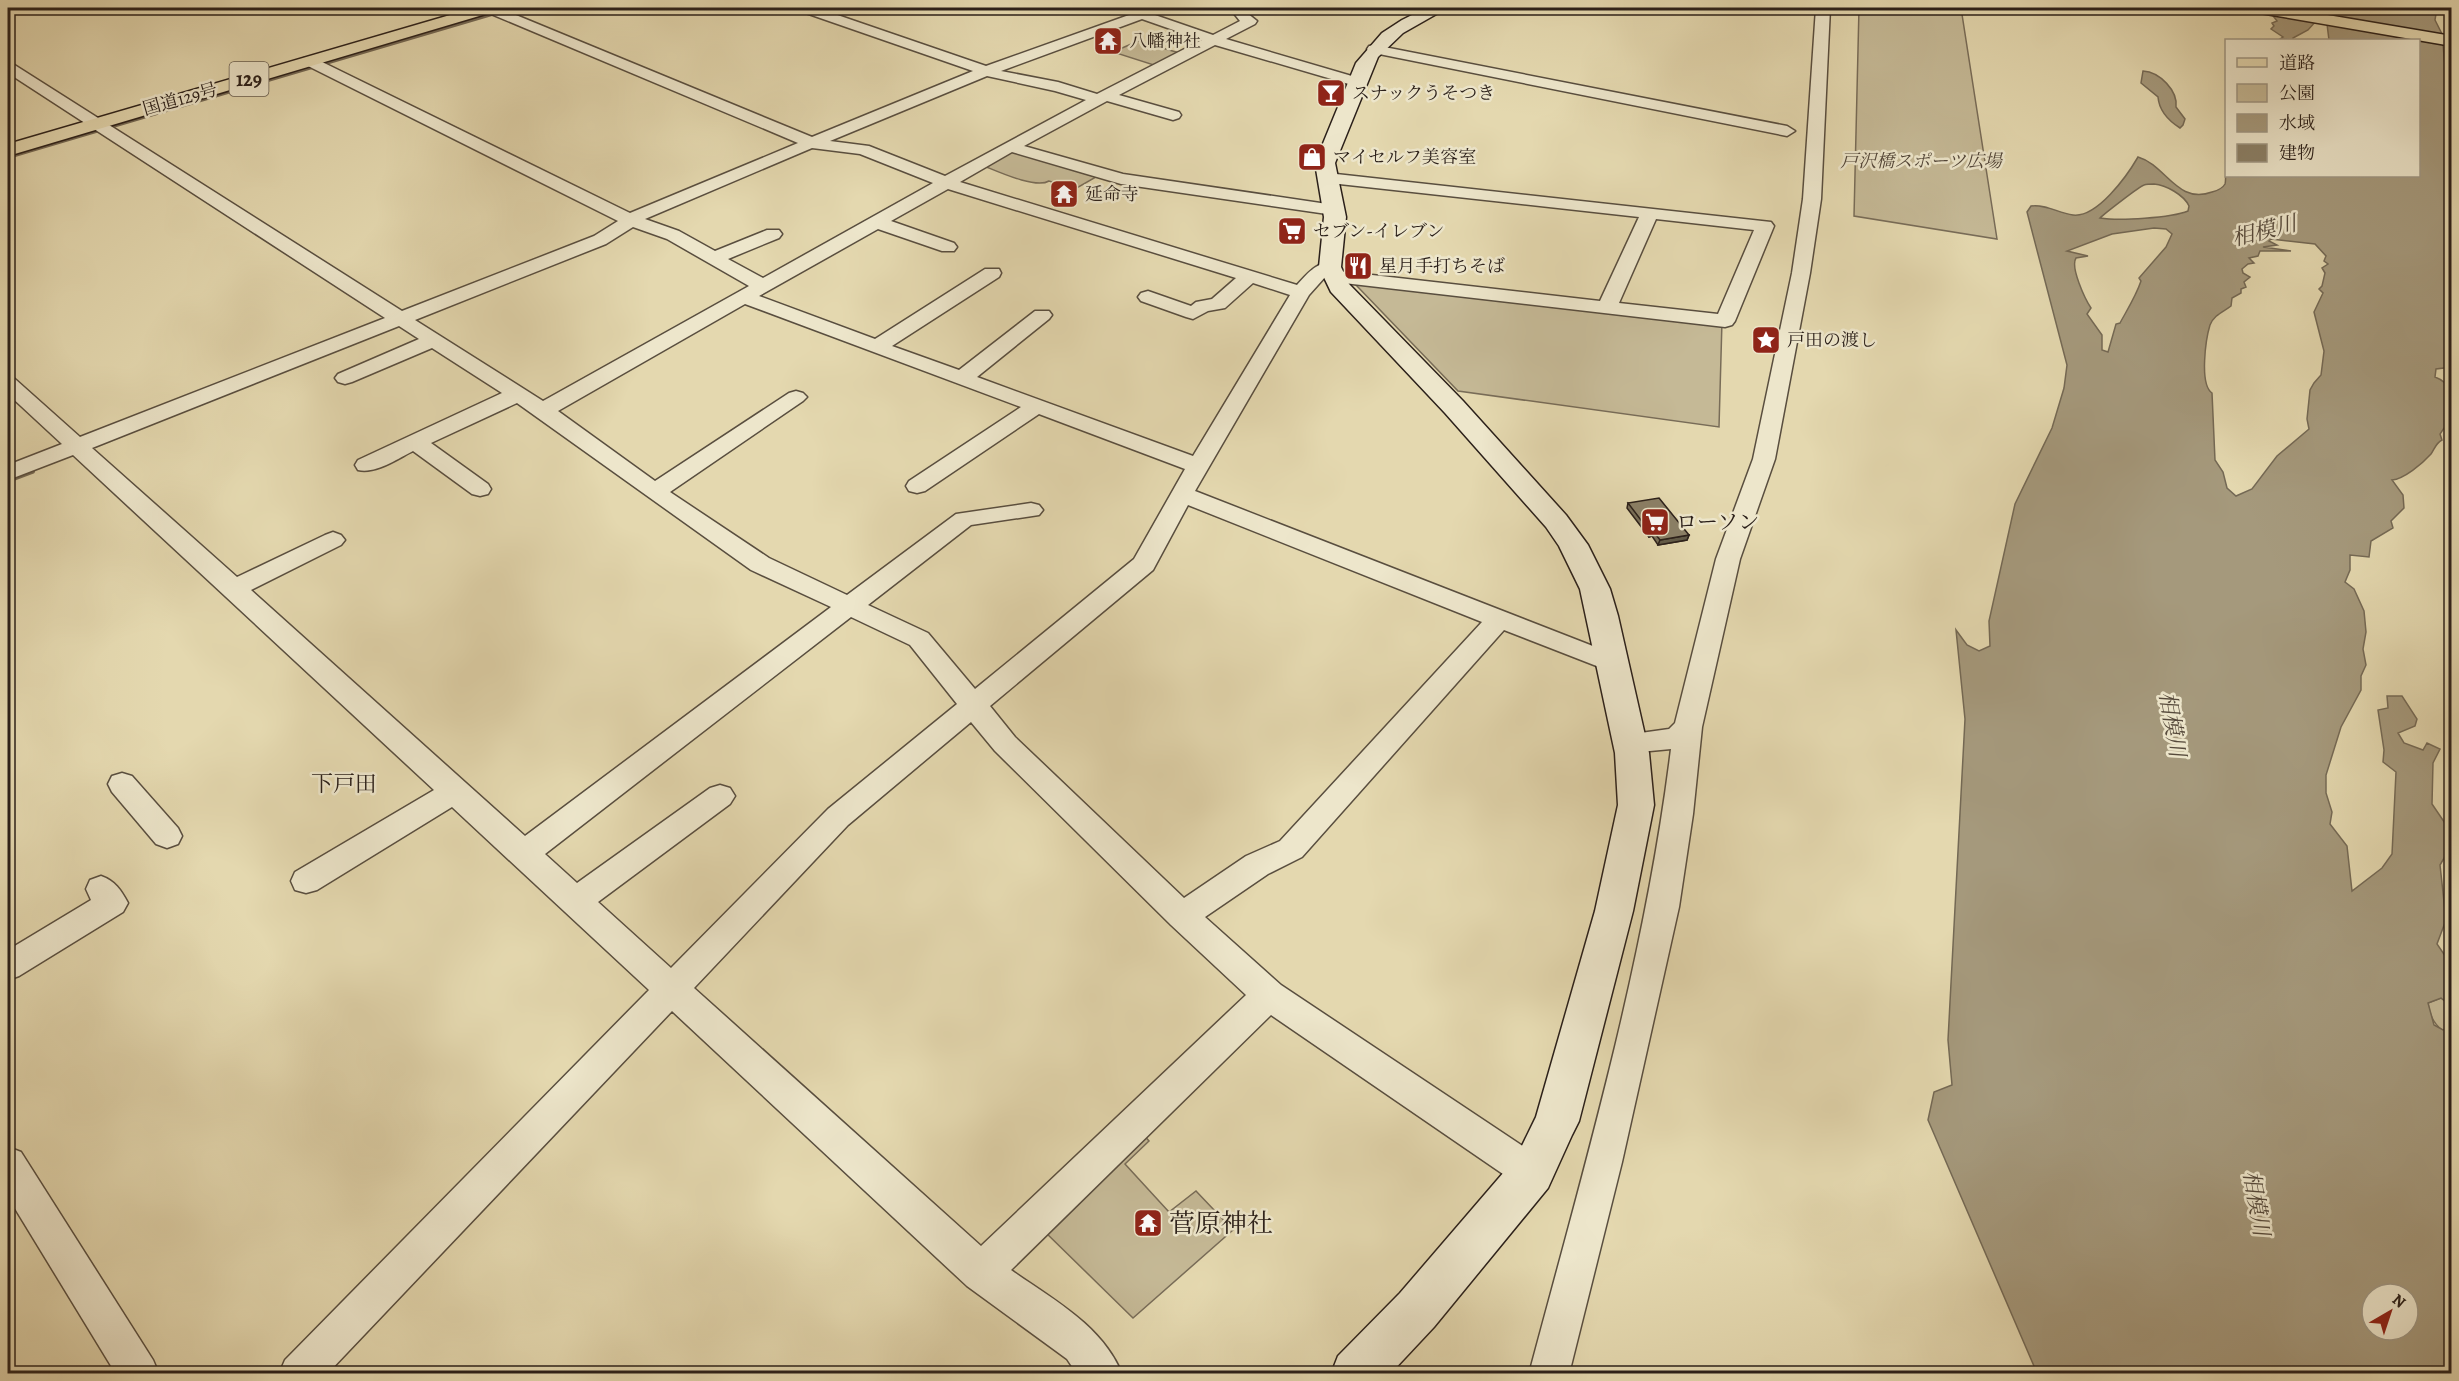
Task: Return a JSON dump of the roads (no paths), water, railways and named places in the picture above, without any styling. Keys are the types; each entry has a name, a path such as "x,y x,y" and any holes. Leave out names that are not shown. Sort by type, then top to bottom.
{"main road":[{"name":"国道129号","path":"8,143 99,125 475,8"},
{"path":"2260,8 2451,40"},
{"name":"国道129号","path":"8,150 315,64 493,9"}],"street":[{"path":"805,8 986,71 1173,115"},
{"path":"1118,8 1215,40 1357,82"},
{"path":"8,473 600,240 630,220 986,71 1160,8"},
{"path":"543,410 1057,121 1250,21 1240,15 1239,11 1246,8"},
{"path":"1356,1374 1417,1310 1532,1173 1557,1121 1614,910 1636,805 1629,743 1612,663 1595,589 1582,561 1562,529 1454,407 1339,287 1332,272 1335,238 1334,210 1325,163 1357,82 1374,49 1419,17 1439,8"},
{"path":"1550,1374 1604,1162 1664,907 1688,727 1728,559 1735,533 1758,482 1782,376 1812,199 1823,8"},
{"path":"493,9 814,143 863,149 947,183 1301,292"},
{"path":"1374,49 1787,131"},
{"path":"315,64 630,220 673,235 762,286"},
{"path":"8,66 543,410 655,492 760,564 919,639 975,704 1005,744 1182,916 1269,995 1532,1173"},
{"path":"1011,147 1120,179 1334,210"},
{"path":"299,1374 669,988 838,817 1144,564 1198,466 1301,292 1319,272 1725,321 1765,226 1327,178"},
{"path":"1607,307 1650,213"},
{"path":"876,222 945,243"},
{"path":"716,258 773,234"},
{"path":"878,346 981,276"},
{"path":"1148,297 1190,316 1203,306 1218,304 1249,277"},
{"path":"743,297 1198,466"},
{"path":"962,378 1042,315"},
{"path":"345,378 373,362 434,340"},
{"path":"8,383 981,1272 1081,1345 1102,1374"},
{"path":"366,465 518,394"},
{"path":"655,492 796,397"},
{"path":"917,486 1037,406"},
{"path":"415,442 479,481"},
{"path":"1182,494 1612,663"},
{"path":"523,854 964,519 1031,510"},
{"path":"233,589 317,544"},
{"path":"1182,916 1257,865 1291,849 1498,619"},
{"path":"1629,743 1677,738 1688,727"},
{"path":"122,784 167,836"},
{"path":"319,867 454,792"},
{"path":"575,902 711,810"},
{"path":"8,966 112,903"},
{"path":"981,1272 1269,995"},
{"path":"8,1164 139,1374"}],"water":[{"name":"相模川","path":"2267,8 2290,8 2306,12 2305,8 2437,8 2435,20 2442,34 2452,102 2452,367 2436,369 2435,377 2444,382 2449,390 2451,409 2444,409 2451,411 2451,425 2444,428 2440,434 2442,440 2423,462 2407,474 2392,480 2403,495 2404,508 2391,521 2393,528 2371,541 2369,557 2350,555 2350,570 2345,582 2354,589 2364,611 2366,632 2363,649 2366,665 2361,676 2361,690 2341,727 2326,775 2326,793 2332,812 2330,824 2347,846 2352,891 2382,868 2392,854 2396,772 2383,762 2384,750 2378,710 2388,708 2387,696 2402,696 2417,719 2415,726 2398,733 2404,743 2423,750 2427,743 2440,749 2433,763 2432,804 2451,832 2450,848 2440,865 2446,920 2437,944 2450,963 2451,1006 2441,998 2428,1003 2434,1025 2443,1030 2451,1026 2451,1373 2037,1373 1928,1120 1934,1092 1952,1085 1948,1040 1965,719 1956,630 1967,645 1979,651 1990,646 1989,621 2015,504 2052,428 2064,388 2067,365 2027,212 2031,206 2047,207 2073,215 2092,210 2119,184 2138,157 2148,161 2181,189 2200,195 2221,188 2225,184 2226,177 2420,177 2420,39 2329,39 2327,24 2316,21 2308,30 2293,39 2280,39 2283,37 2271,29 2274,26 2272,23 2277,21","holes":["2153,184 2164,186 2179,194 2187,202 2188,211 2145,218 2100,218 2141,187","2154,228 2166,229 2172,234 2166,247 2139,278 2141,281 2134,297 2120,323 2116,324 2108,352 2102,350 2102,335 2087,314 2091,308 2082,291 2075,268 2076,258 2088,256 2067,251 2112,234","2271,239 2315,244 2326,256 2324,261 2328,264 2322,268 2325,273 2319,289 2323,293 2314,312 2324,351 2321,375 2310,390 2307,419 2309,429 2277,456 2252,489 2236,496 2227,488 2223,472 2215,460 2212,393 2208,388 2205,371 2208,331 2216,316 2231,306 2232,298 2246,287 2244,282 2250,277 2243,273 2242,269 2254,263 2249,258 2258,256 2260,251 2291,251 2263,247 2277,245 2269,241"]},
{"path":"2143,71 2156,75 2171,89 2176,107 2185,119 2180,128 2165,115 2158,97 2141,83"}],"waterway":[{"path":"8,157 512,8"},
{"path":"8,480 32,471"}],"place":[{"name":"八幡神社","path":"1108,41"},
{"name":"スナックうそつき","path":"1331,93"},
{"name":"マイセルフ美容室","path":"1312,157"},
{"name":"延命寺","path":"1064,194"},
{"name":"セブン-イレブン","path":"1292,231"},
{"name":"星月手打ちそば","path":"1358,266"},
{"name":"戸田の渡し","path":"1766,340"},
{"name":"ローソン","path":"1655,522"},
{"name":"菅原神社","path":"1148,1223"}],"district":[{"name":"下戸田","path":"344,783"}],"park label":[{"name":"戸沢橋スポーツ広場","path":"1921,161"}]}
